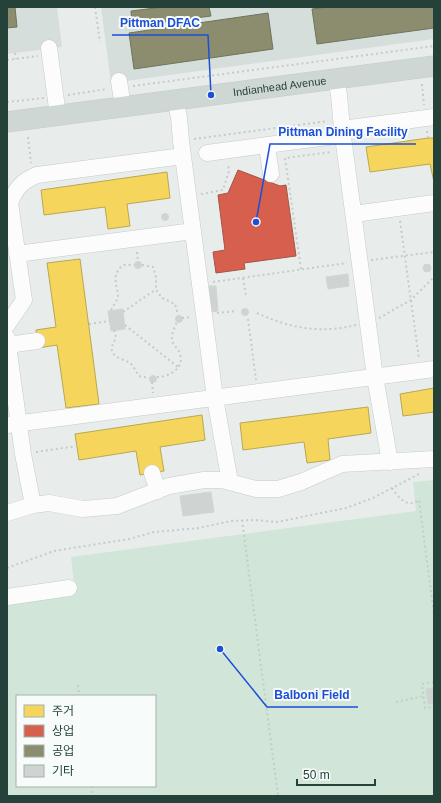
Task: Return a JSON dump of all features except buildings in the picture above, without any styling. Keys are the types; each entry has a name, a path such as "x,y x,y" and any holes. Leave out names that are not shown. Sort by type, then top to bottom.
{"main road":[{"name":"Indianhead Avenue","path":"7,122 434,66"}],"lane":[{"path":"50,51 58,116"},
{"path":"336,79 340,95 342,128 375,376 390,462"},
{"path":"120,84 123,107"},
{"path":"175,100 179,117 215,398 230,482"},
{"path":"207,153 267,145 342,128 434,117"},
{"path":"267,145 271,174"},
{"path":"7,325 24,300 10,203 14,191 24,181 33,177 182,148"},
{"path":"354,214 434,203"},
{"path":"17,254 120,234 193,230"},
{"path":"33,505 22,454 13,425 8,341 37,341"},
{"path":"13,425 427,370"},
{"path":"7,513 33,505 49,503 83,508 105,508 117,506 184,482 204,480 230,482 256,489 278,489 301,482 320,467 342,464 414,462 434,459"},
{"path":"152,473 158,491"},
{"path":"7,597 69,588"}],"path":[{"path":"95,7 100,42"},
{"path":"7,102 56,96 120,84 434,46"},
{"path":"7,60 50,51"},
{"path":"15,53 16,59"},
{"path":"182,148 342,128"},
{"path":"28,137 33,177"},
{"path":"223,194 222,190 229,171 226,150"},
{"path":"301,270 285,158 331,152 347,161"},
{"path":"188,196 222,190"},
{"path":"398,208 411,300 427,370"},
{"path":"200,283 434,252"},
{"path":"111,310 118,298 114,280 116,274 123,266 134,265"},
{"path":"142,265 153,267 156,277 156,290 162,298 175,304 178,315"},
{"path":"243,277 246,296"},
{"path":"257,313 278,323 300,328 329,330 368,322 387,315 411,300 434,277"},
{"path":"123,312 156,290"},
{"path":"248,320 258,392"},
{"path":"89,324 110,321"},
{"path":"157,378 169,375 178,368 181,357 172,342 172,337 177,322"},
{"path":"125,325 178,368"},
{"path":"114,330 116,341 111,348 113,353 117,357 128,362 139,376 149,378"},
{"path":"22,454 77,446"},
{"path":"7,568 54,551 129,539 154,532 199,528 242,520 277,522 346,508 373,498 420,473"},
{"path":"392,488 399,499 404,502 411,503 419,500 434,615"},
{"path":"242,520 278,796"},
{"path":"434,624 434,632"},
{"path":"434,682 422,684 425,708 434,707"},
{"path":"78,685 79,695"},
{"path":"396,702 424,696"}],"shaded area":[{"path":"7,7 57,7 62,47 7,54"},
{"path":"101,7 434,7 434,39 111,83"}],"green space":[{"path":"434,480 434,796 7,796 7,603 75,593 71,557 416,511 413,482"}],"place":[{"name":"Pittman DFAC","path":"211,95"},
{"name":"Pittman Dining Facility","path":"256,222"},
{"name":"Balboni Field","path":"220,649"}]}
